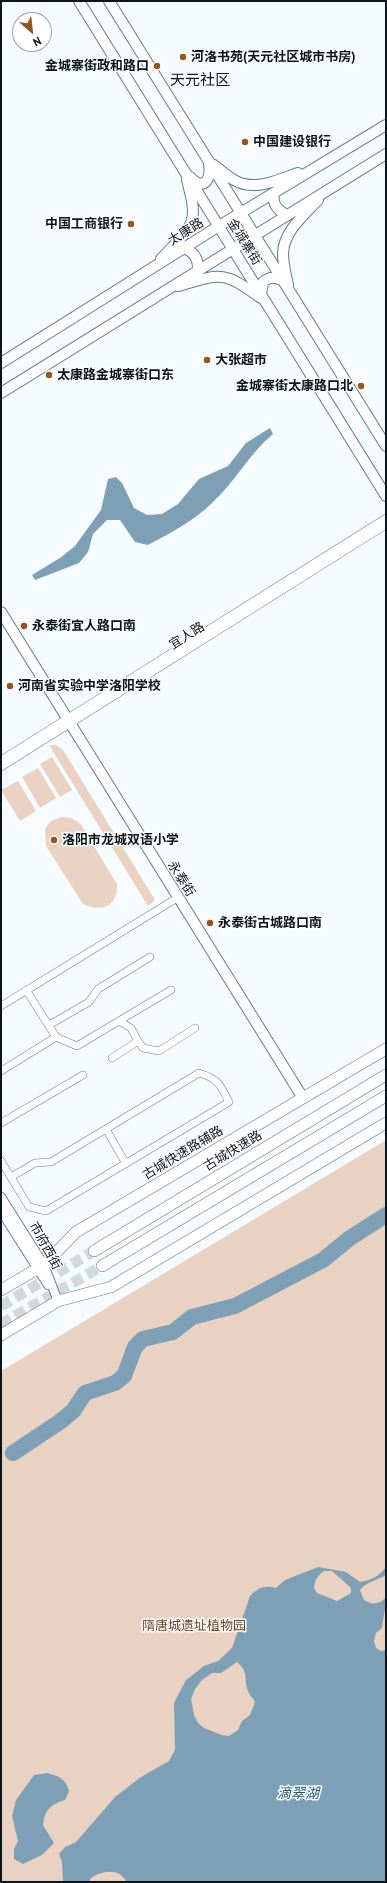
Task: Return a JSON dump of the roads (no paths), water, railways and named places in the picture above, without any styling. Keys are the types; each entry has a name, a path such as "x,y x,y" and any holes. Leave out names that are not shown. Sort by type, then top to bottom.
{"main road":[{"name":"金城寨街","path":"79,1 386,496"},
{"name":"金城寨街","path":"109,1 386,446"},
{"name":"太康路","path":"1,363 219,226 386,124"},
{"path":"1,393 287,214 386,154"},
{"path":"186,174 195,182 203,184 208,181 210,175 208,160"},
{"path":"208,160 235,181 249,185 265,184 315,168"},
{"path":"153,268 192,222 193,208 186,174"},
{"path":"286,285 283,254 285,241 291,230 326,191"},
{"path":"274,193 273,200 279,210 287,214"},
{"path":"184,248 193,252 198,261 198,270"},
{"path":"167,290 210,277 225,276 237,281 263,298"},
{"path":"263,298 263,282 268,278 274,277 286,285"},
{"name":"永泰街","path":"1,612 66,722 175,899 301,1099"},
{"name":"永泰街","path":"1,623 66,722"},
{"name":"古城快速路辅路","path":"1,1290 41,1266 76,1232 386,1049"},
{"name":"古城快速路","path":"94,1250 386,1075"},
{"path":"102,1266 386,1096"},
{"path":"1,1335 58,1301 111,1287 386,1123"}],"street":[{"name":"宜人路","path":"1,767 66,722 386,518"},
{"name":"宜人路","path":"1,760 66,722 386,525"},
{"path":"1,1006 175,899"},
{"path":"49,1025 89,1002 98,989 150,957"},
{"path":"26,990 56,1038 77,1046 171,990"},
{"path":"119,1021 131,1028 144,1048 159,1051 195,1028"},
{"path":"1,1071 56,1038"},
{"path":"112,1058 138,1040"},
{"path":"1,1161 29,1207 46,1211 229,1102 221,1086 212,1077 199,1073 51,1162 35,1163 11,1177"},
{"path":"1,1123 83,1075"},
{"path":"106,1129 126,1164"},
{"name":"市府西街","path":"1,1197 41,1266 58,1301"},
{"name":"市府西街","path":"1,1211 41,1266"}],"water":[{"path":"270,428 273,434 257,450 220,495 190,521 148,545 135,542 120,520 107,520 93,534 88,552 79,563 35,580 32,575 60,558 75,546 101,510 108,479 116,477 122,483 134,508 147,515 162,514 178,504 199,479 228,466 246,443"},
{"name":"滴翠湖","path":"318,1567 346,1572 360,1582 375,1577 386,1567 386,1575 369,1583 360,1590 364,1600 370,1603 381,1602 386,1597 382,1628 376,1633 374,1641 376,1648 381,1651 386,1650 386,1882 126,1882 123,1877 115,1872 104,1872 94,1876 90,1879 90,1882 63,1882 62,1862 59,1854 65,1847 76,1842 115,1797 141,1777 169,1761 175,1750 174,1703 186,1680 204,1666 218,1661 232,1648 250,1596 262,1588 276,1588 285,1580","holes":["324,1571 332,1571 351,1588 351,1593 337,1601 317,1593 314,1588 315,1583 318,1576","237,1662 244,1670 247,1687 255,1702 250,1715 242,1721 238,1730 229,1736 222,1735 204,1728 198,1723 194,1715 191,1699 195,1689 202,1680 212,1673 221,1673"]},
{"path":"47,1773 55,1775 64,1781 69,1791 65,1800 49,1808 45,1815 43,1825 54,1843 42,1855 23,1864 14,1859 14,1849 18,1841 12,1816 16,1800 34,1775"}],"waterway":[{"path":"13,1453 61,1421 73,1411 85,1393 115,1383 124,1376 135,1347 143,1339 173,1332 192,1317 235,1306 323,1260 350,1238 386,1215"}],"tunnel":[{"path":"1,1306 94,1251"},
{"path":"1,1324 102,1266"}],"place":[{"name":"河洛书苑(天元社区城市书房)","path":"183,57"},
{"name":"金城寨街政和路口","path":"157,66"},
{"name":"中国建设银行","path":"245,142"},
{"name":"中国工商银行","path":"131,224"},
{"name":"大张超市","path":"207,360"},
{"name":"太康路金城寨街口东","path":"49,375"},
{"name":"金城寨街太康路口北","path":"361,386"},
{"name":"永泰街宜人路口南","path":"24,626"},
{"name":"河南省实验中学洛阳学校","path":"10,686"},
{"name":"洛阳市龙城双语小学","path":"54,840"},
{"name":"永泰街古城路口南","path":"210,923"}],"district":[{"name":"天元社区","path":"200,81"}],"park label":[{"name":"隋唐城遗址植物园","path":"194,1626"}]}
